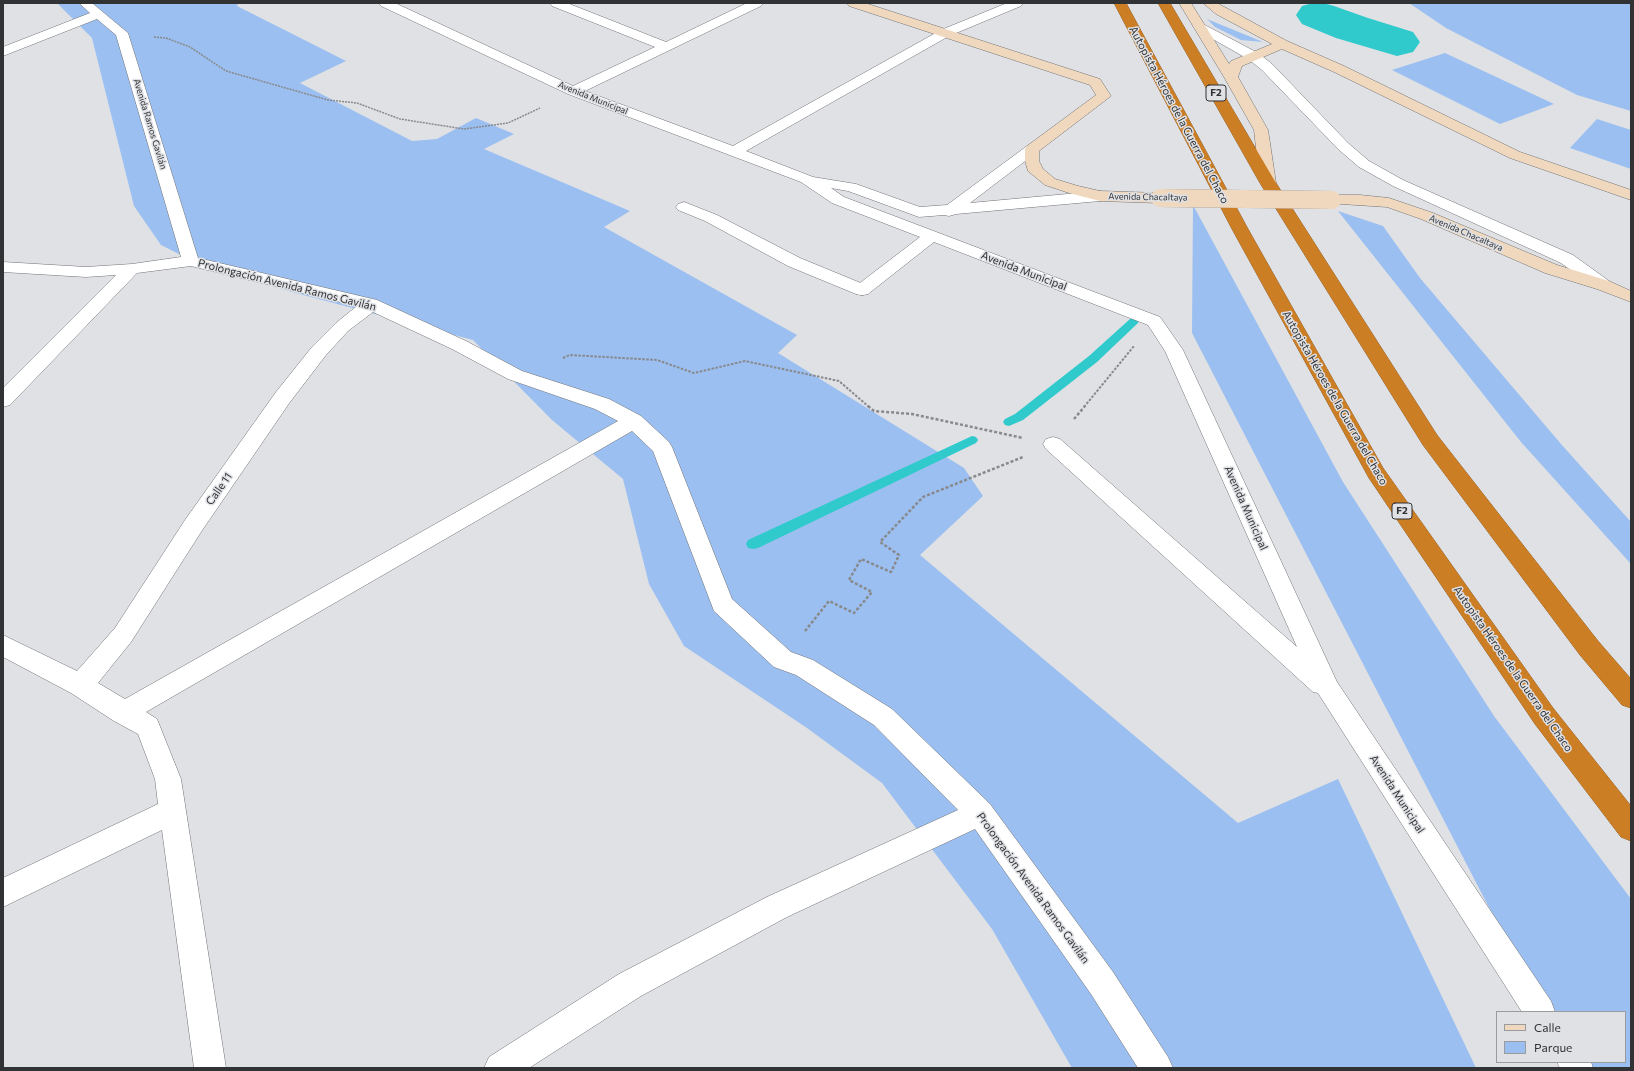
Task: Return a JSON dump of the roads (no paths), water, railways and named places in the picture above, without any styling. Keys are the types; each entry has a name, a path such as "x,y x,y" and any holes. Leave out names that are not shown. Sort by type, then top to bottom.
{"highway":[{"name":"Autopista Héroes de la Guerra del Chaco","path":"1120,3 1240,229 1376,473 1544,716 1631,828"},
{"name":"F2","path":"1164,3 1268,183 1430,440 1589,648 1631,697"}],"street":[{"path":"3,52 98,14 85,3"},
{"name":"Avenida Municipal","path":"385,3 573,91 806,179 851,187 919,212 949,211 1100,196"},
{"path":"556,3 665,46"},
{"path":"573,91 757,3"},
{"path":"853,3 1095,82 1104,96 949,211"},
{"path":"734,152 945,33 1017,3"},
{"path":"1185,3 1231,77 1261,130 1268,183"},
{"path":"1209,3 1219,7 1282,44 1339,69 1515,155 1631,195"},
{"name":"Avenida Ramos Gavilán","path":"98,14 122,33 192,261"},
{"path":"1199,26 1253,56 1267,67 1343,146 1364,164 1398,183 1567,259 1603,285"},
{"path":"1231,77 1236,64 1282,44"},
{"name":"Avenida Chacaltaya","path":"1032,150 1032,162 1036,170 1050,182 1074,190 1100,196 1360,200 1389,204 1427,216 1551,269 1603,285 1631,296"},
{"name":"Avenida Municipal","path":"806,179 838,200 1154,321 1174,350 1328,689 1539,1011"},
{"path":"684,207 711,218 794,262 862,290 931,236"},
{"path":"3,267 86,272 132,269 192,261"},
{"name":"Prolongación Avenida Ramos Gavilán","path":"192,261 371,304 458,345 515,375 602,404 634,421 662,447 722,604 783,660 804,667 883,716 980,813 1102,983 1157,1068"},
{"path":"3,400 132,269"},
{"name":"Calle 11","path":"80,685 100,664 123,635 193,526 283,397 320,351 342,327 371,304"},
{"path":"123,713 634,421"},
{"path":"1053,444 1328,689"},
{"path":"3,645 80,685 123,713 148,727 168,779 210,1068"},
{"path":"3,893 173,811"},
{"path":"500,1068 630,985 777,908 980,813"}],"waterway":[{"path":"1316,3 1318,15"},
{"path":"1318,15 1352,28 1397,42"},
{"path":"1009,422 1019,417 1093,359 1134,321"},
{"path":"753,544 972,440"}]}
